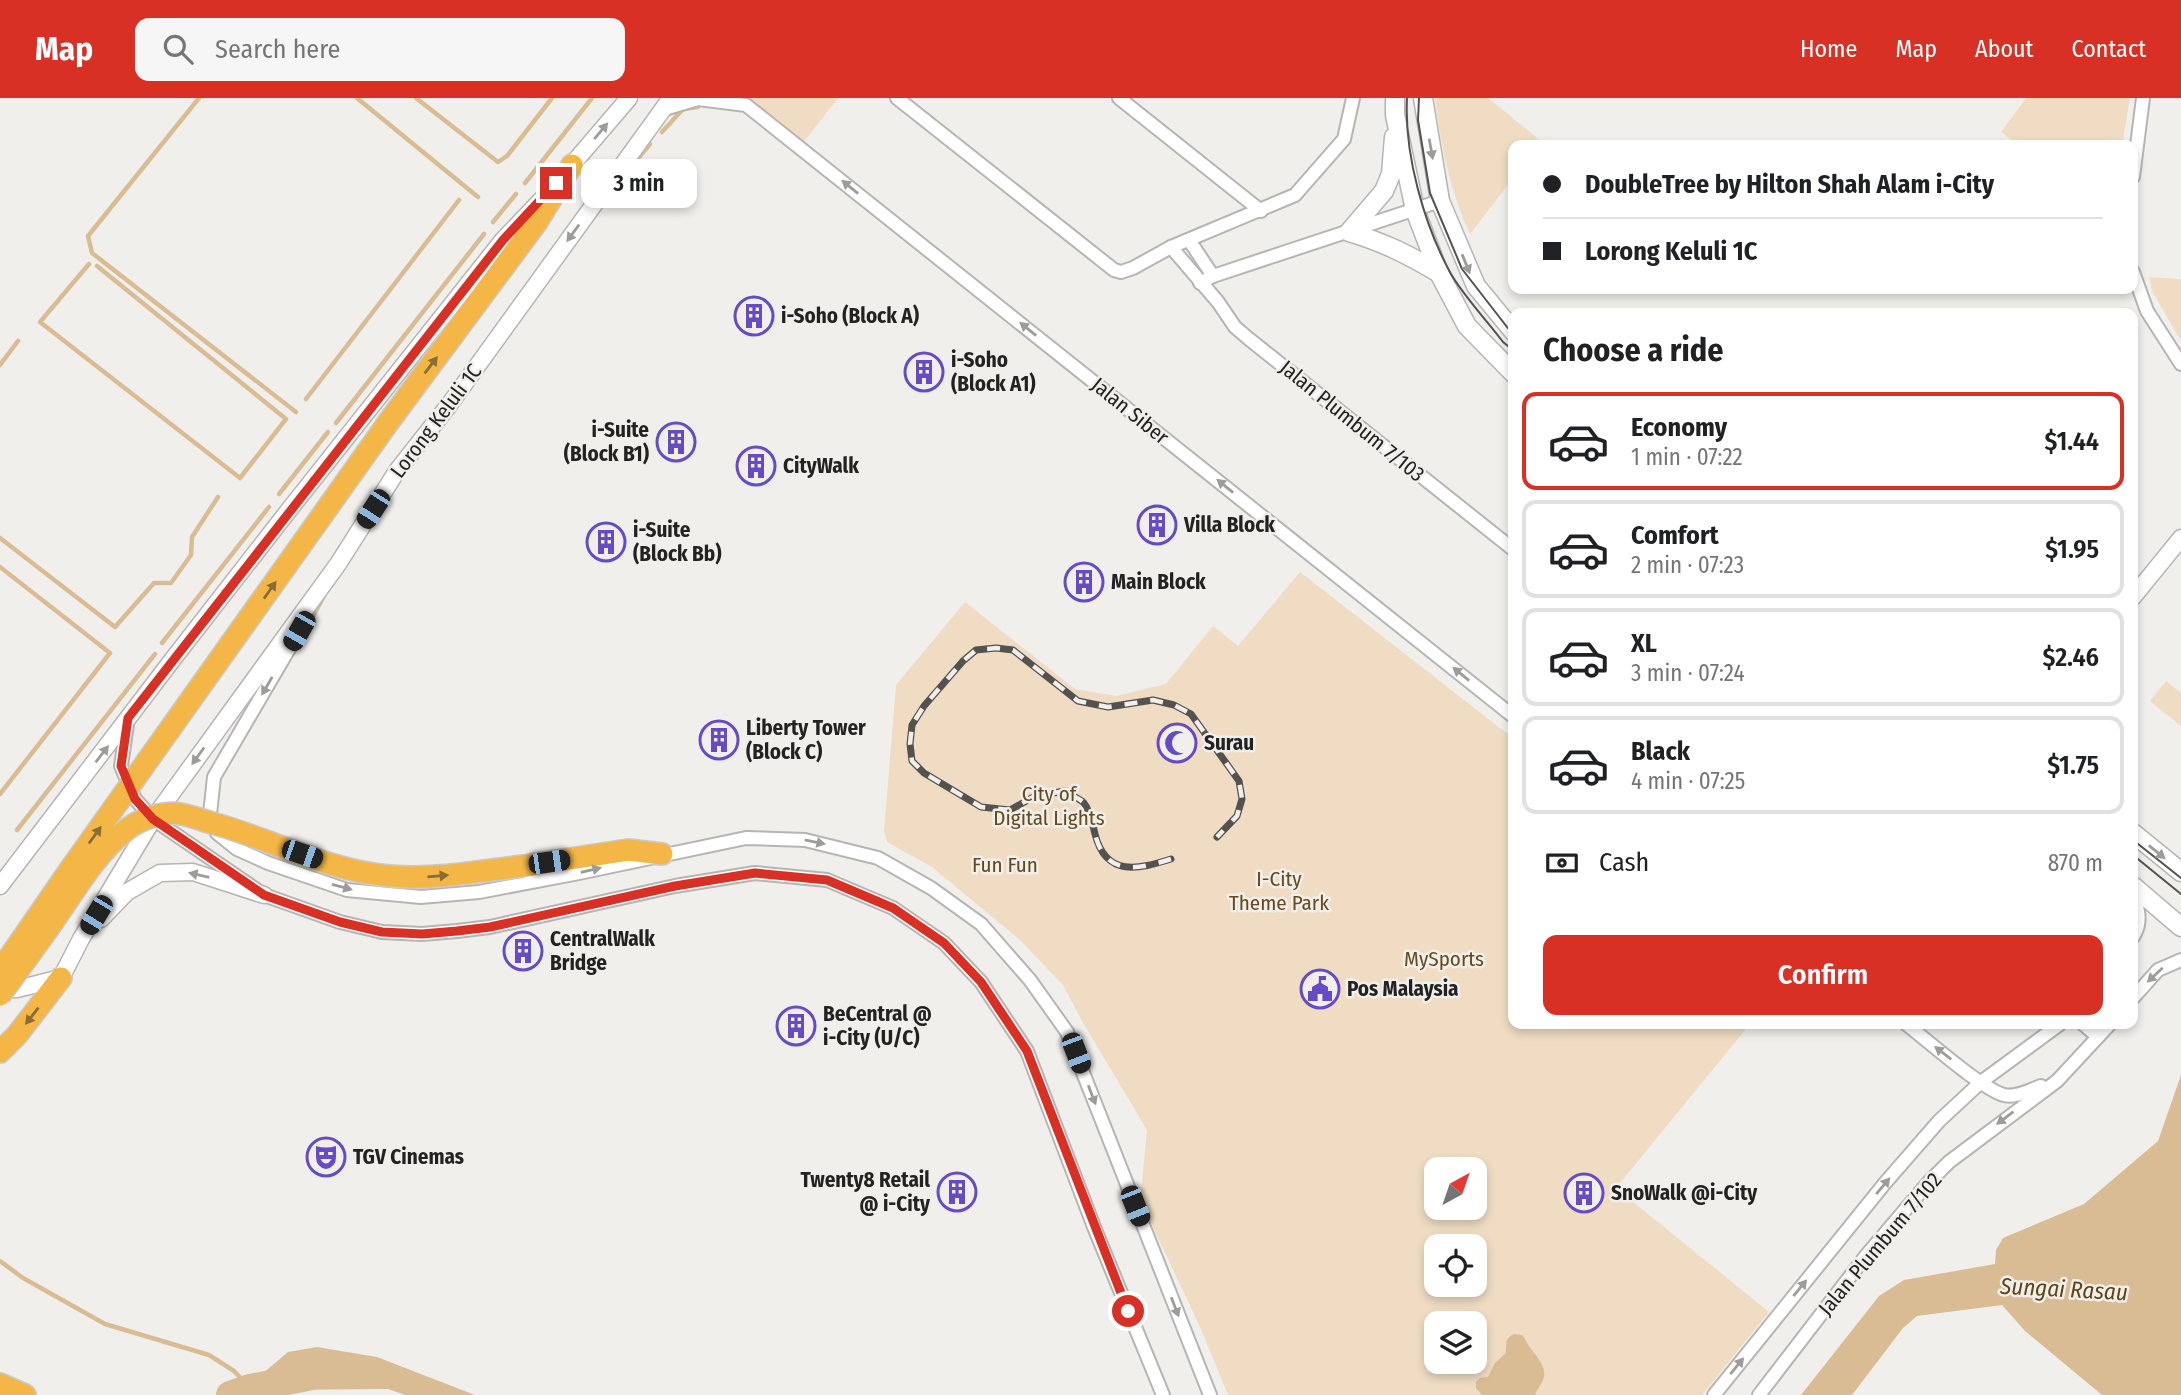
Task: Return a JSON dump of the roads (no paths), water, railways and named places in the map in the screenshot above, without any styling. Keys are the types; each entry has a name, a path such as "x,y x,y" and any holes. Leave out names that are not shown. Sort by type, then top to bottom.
{"highway":[{"path":"0,971 390,420 537,222 572,165"},
{"path":"0,995 90,867 127,829 162,815 180,814 228,827 332,864 390,876 431,877 628,850 662,854"},
{"path":"0,1052 17,1035 61,978"},
{"path":"0,1384 25,1395"}],"main road":[{"path":"1423,98 1440,201 1476,286 1508,325"},
{"path":"1395,105 1415,210 1439,273 1467,326 1508,368"},
{"path":"1395,105 1391,174 1384,191 1349,232 1383,242 1439,273"},
{"path":"2138,837 2181,872"},
{"path":"2138,877 2181,912"},
{"path":"2138,898 2181,927"}],"street":[{"path":"0,886 128,718 503,240 629,98"},
{"path":"897,98 1114,270 1121,272 1171,247 1295,195 1344,139 1350,100"},
{"path":"1119,98 1261,211"},
{"path":"2138,140 2143,98"},
{"name":"Jalan Siber","path":"666,104 698,99 746,105 1508,712"},
{"name":"Lorong Keluli 1C","path":"61,978 81,939 153,819 338,564 397,471 449,405 666,104"},
{"path":"1200,283 1213,276 1440,201"},
{"path":"1189,240 1213,276"},
{"name":"Jalan Plumbum 7/103","path":"1171,247 1218,302 1235,327 1249,340 1508,545"},
{"path":"2138,286 2147,311 2181,364"},
{"path":"2138,591 2181,538"},
{"path":"338,564 214,777 210,814 217,833 247,854 347,890 421,897 479,892 746,838 805,840 878,858 931,888 981,924 1030,980 1067,1032 1210,1395"},
{"path":"128,718 121,766 135,799 153,819 264,895"},
{"path":"81,939 127,892 160,873 193,872 340,922 382,932 422,934 490,927 675,886 755,873 827,880 893,908 944,943 981,982 1027,1051 1094,1227 1163,1395"},
{"path":"2138,992 2158,970 2181,960"},
{"path":"0,990 17,989 61,978"},
{"path":"1912,1029 1981,1082 2004,1095 2016,1096 2057,1080"},
{"name":"Jalan Plumbum 7/102","path":"1714,1395 1885,1183 1939,1121 1981,1082 2053,1029"},
{"path":"2089,1029 2098,1037"},
{"name":"Jalan Plumbum 7/102","path":"1759,1395 1865,1257 1928,1183 1949,1162 2057,1080 2105,1029"}],"water":[{"path":"2181,1075 2181,1395 2102,1395 2025,1331 2002,1305 1917,1316 1903,1328 1852,1395 1801,1395 1879,1296 1904,1280 1995,1264 1996,1250 2003,1238 2084,1204 2158,1141"},
{"path":"1514,1334 1522,1335 1541,1363 1544,1371 1542,1382 1535,1395 1482,1395 1476,1388 1476,1382 1480,1378 1488,1377 1495,1363 1505,1354 1508,1338"},
{"path":"317,1347 377,1357 475,1395 405,1395 388,1389 278,1390 262,1374 288,1352"}],"waterway":[{"path":"199,98 88,236 92,253 296,412"},
{"path":"357,98 478,197"},
{"path":"416,98 498,162 507,156 552,98"},
{"path":"525,183 592,98"},
{"path":"662,132 683,109 698,107"},
{"path":"622,178 650,144"},
{"path":"493,222 516,194"},
{"path":"306,399 459,200"},
{"path":"336,423 484,234"},
{"path":"89,264 40,322 240,478 286,419 97,266"},
{"path":"0,365 18,341"},
{"path":"279,494 328,432"},
{"path":"0,538 115,627 154,583 171,583 191,555 192,537 218,497"},
{"path":"162,643 269,507"},
{"path":"0,567 110,653 0,794"},
{"path":"310,622 324,596"},
{"path":"17,830 155,654"},
{"path":"0,1261 23,1278 105,1324 209,1355 234,1371 250,1388"},
{"name":"Sungai Rasau","path":"230,1395 250,1388 308,1377"}],"tram line":[{"path":"1407,98 1412,165 1432,234 1456,282 1508,346"},
{"path":"1419,98 1418,120 1430,193 1462,269 1508,328"},
{"path":"2138,844 2181,878"},
{"path":"2138,859 2181,894"}],"railway":[{"path":"1171,859 1136,867 1115,864 1100,848 1086,806 1065,791 1035,796 1010,810 981,807 924,773 912,761 912,725 924,706 963,661 976,650 996,648 1013,650 1078,701 1108,707 1153,700 1174,705 1191,714 1239,781 1242,799 1237,816 1217,837"}],"place":[{"name":"i-Soho (Block A)","path":"754,316"},
{"name":"i-Soho (Block A1)","path":"924,372"},
{"name":"i-Suite (Block B1)","path":"676,442"},
{"name":"CityWalk","path":"756,466"},
{"name":"Villa Block","path":"1157,525"},
{"name":"i-Suite (Block Bb)","path":"606,542"},
{"name":"Main Block","path":"1084,582"},
{"name":"Liberty Tower (Block C)","path":"719,740"},
{"name":"Surau","path":"1177,743"},
{"name":"CentralWalk Bridge","path":"523,951"},
{"name":"Pos Malaysia","path":"1320,989"},
{"name":"BeCentral @ i-City (U/C)","path":"796,1026"},
{"name":"TGV Cinemas","path":"326,1157"},
{"name":"Twenty8 Retail @ i-City","path":"957,1192"},
{"name":"SnoWalk @i-City","path":"1584,1193"}],"park label":[{"name":"City of Digital Lights","path":"1049,806"},
{"name":"Fun Fun","path":"1005,865"},
{"name":"I-City Theme Park","path":"1279,891"},
{"name":"MySports","path":"1444,959"}]}
